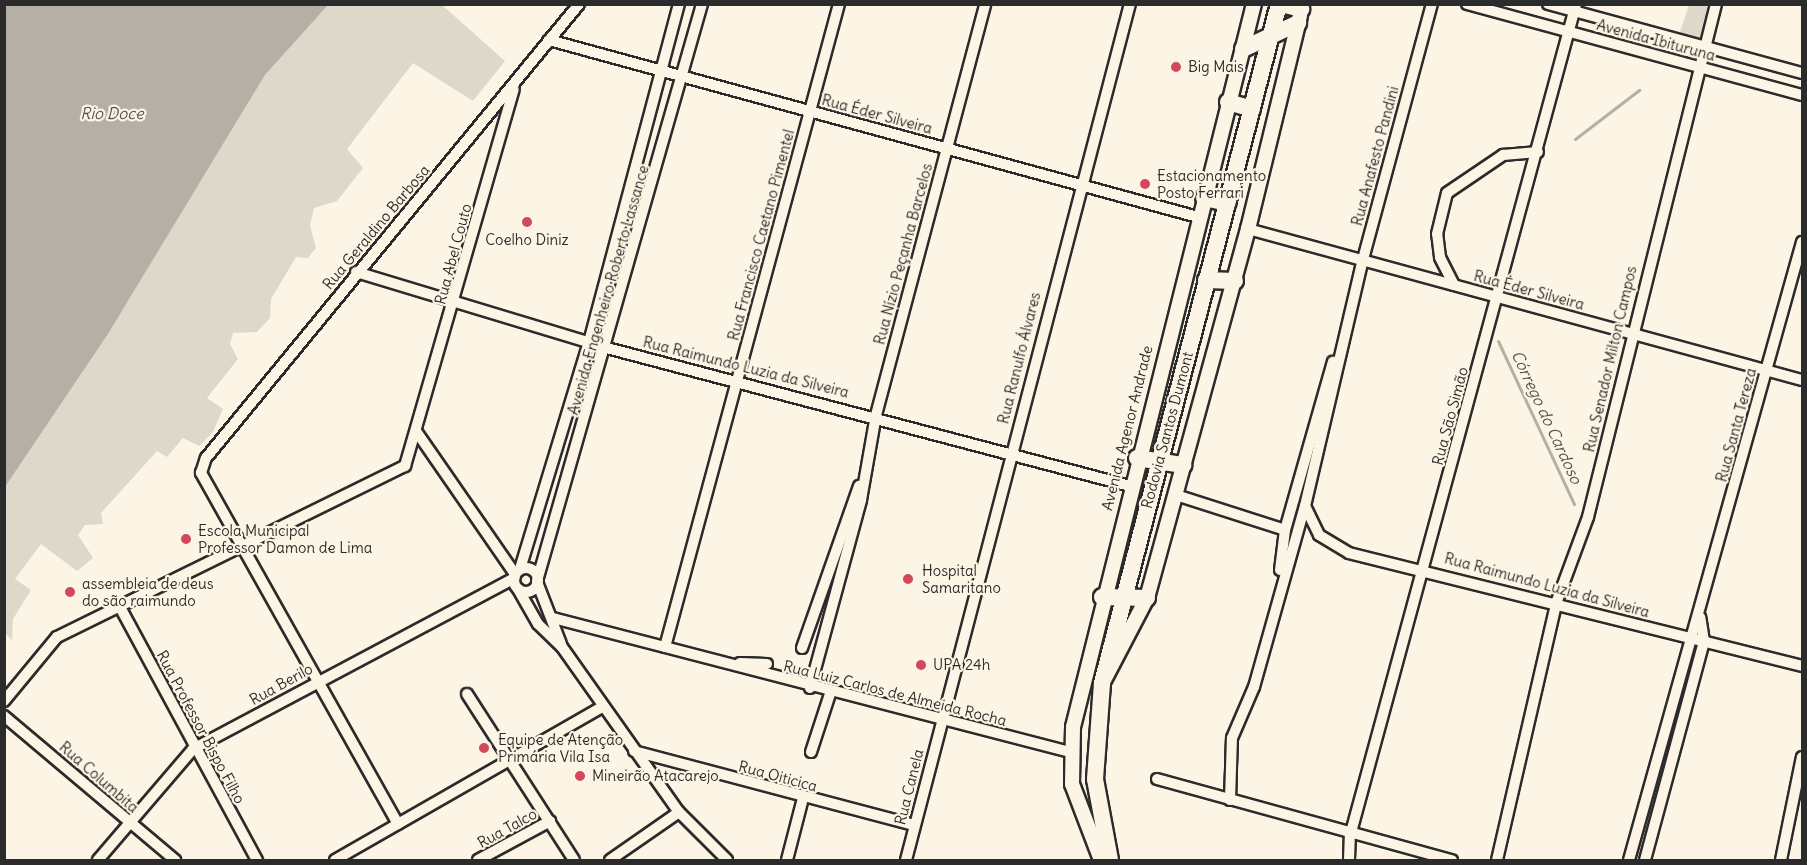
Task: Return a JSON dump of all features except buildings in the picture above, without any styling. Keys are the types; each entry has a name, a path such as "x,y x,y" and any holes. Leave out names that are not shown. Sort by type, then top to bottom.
{"highway":[{"path":"1280,4 1300,12"},
{"name":"Rodovia Santos Dumont","path":"1110,861 1095,779 1102,683 1121,599 1159,464 1280,4"},
{"path":"1243,49 1271,33 1300,12"},
{"path":"1228,102 1252,109"},
{"path":"1204,198 1227,203"},
{"path":"1206,280 1235,281"},
{"path":"1137,458 1159,464 1183,465"},
{"path":"1102,597 1147,598"}],"main road":[{"name":"Avenida Agenor Andrade","path":"1101,861 1072,784 1070,752 1102,597 1254,4"},
{"path":"1102,683 1113,671 1147,598 1235,281 1300,12"}],"street":[{"name":"Rua Geraldino Barbosa","path":"241,549 201,473 206,458 356,272 515,84 579,4"},
{"name":"Avenida Engenheiro Roberto Lassance","path":"517,578 589,342 679,4"},
{"name":"Avenida Engenheiro Roberto Lassance","path":"537,581 573,470 702,4"},
{"name":"Rua Francisco Caetano Pimentel","path":"665,647 839,4"},
{"name":"Rua Nízio Peçanha Barcelos","path":"802,648 862,477 876,415 985,4"},
{"name":"Rua Ranulfo Álvares","path":"941,720 1079,184 1130,4"},
{"name":"Rua Anafesto Pandini","path":"1230,800 1232,738 1254,687 1305,506 1362,263 1432,4"},
{"name":"Avenida Ibituruna","path":"1467,4 1803,95"},
{"name":"Avenida Ibituruna","path":"1548,4 1576,8 1803,73"},
{"name":"Rua Senador Milton Campos","path":"1497,861 1557,601 1588,517 1630,333 1697,67 1716,4"},
{"name":"Rua São Simão","path":"1349,861 1350,836 1425,568 1495,296 1538,152 1568,31 1576,8"},
{"name":"Rua Éder Silveira","path":"549,40 1198,217"},
{"name":"Rua Abel Couto","path":"4,701 57,638 394,475 405,466 455,304 515,84"},
{"path":"1454,285 1440,257 1437,234 1447,193 1503,155 1538,152"},
{"name":"Rua Éder Silveira","path":"1248,230 1362,263 1454,285 1803,380"},
{"name":"Rua Santa Tereza","path":"1629,861 1689,638 1700,616 1803,242"},
{"name":"Rua Raimundo Luzia da Silveira","path":"356,272 455,304 607,348 876,415 1130,486"},
{"name":"Rua Anafesto Pandini","path":"1276,606 1285,530 1323,390 1351,315"},
{"path":"416,431 517,578 538,624 562,647 602,707 679,812 727,861"},
{"path":"552,464 573,470"},
{"name":"Rua Nízio Peçanha Barcelos","path":"810,688 861,500 862,477"},
{"path":"1176,495 1285,530"},
{"name":"Rua Raimundo Luzia da Silveira","path":"1305,506 1332,546 1557,601 1689,638 1803,666"},
{"path":"241,549 398,824"},
{"path":"517,578 531,569 553,618 562,647"},
{"name":"Rua Berilo","path":"98,861 128,822 193,749 316,682 517,578 530,591 537,581"},
{"name":"Rua Professor Bispo Filho","path":"120,607 193,749 257,861"},
{"name":"Rua Santa Tereza","path":"1645,861 1704,641 1700,616"},
{"name":"Rua Luiz Carlos de Almeida Rocha","path":"553,618 830,694 1070,752"},
{"name":"Rua Luiz Carlos de Almeida Rocha","path":"712,660 767,664"},
{"path":"467,694 574,861"},
{"path":"811,752 830,694"},
{"path":"341,859 602,707"},
{"name":"Rua Columbita","path":"4,716 175,861"},
{"name":"Rua Canela","path":"906,861 941,720"},
{"name":"Rua Oiticica","path":"634,751 803,798 915,825"},
{"path":"1781,861 1803,757"},
{"path":"1157,779 1350,836 1452,861"},
{"path":"787,861 803,798"},
{"path":"610,861 679,812"},
{"name":"Rua Talco","path":"478,861 550,821"}],"shaded area":[{"path":"328,5 442,5 505,61 473,101 413,63 347,149 363,168 337,201 314,208 310,225 316,248 308,258 296,257 271,299 270,318 257,332 233,333 230,344 238,359 207,398 223,409 213,432 199,446 183,438 167,457 157,451 101,513 103,524 85,525 78,535 93,558 77,571 41,544 15,579 31,590 13,619 12,640 5,633 5,487 108,334 265,75"},
{"path":"1689,5 1707,5 1704,45 1678,38"}],"water":[{"name":"Rio Doce","path":"5,4 328,5 265,75 108,334 5,487"}],"waterway":[{"name":"Córrego do Cardoso","path":"1575,139 1639,90"},
{"name":"Córrego do Cardoso","path":"1498,341 1574,504"},
{"name":"Córrego do Cardoso","path":"1642,833 1650,806"}],"place":[{"name":"Big Mais","path":"1176,67"},
{"name":"Estacionamento Posto Ferrari","path":"1145,184"},
{"name":"Coelho Diniz","path":"527,222"},
{"name":"Escola Municipal Professor Damon de Lima","path":"186,539"},
{"name":"Hospital Samaritano","path":"908,579"},
{"name":"assembleia de deus do são raimundo","path":"70,592"},
{"name":"UPA 24h","path":"921,665"},
{"name":"Equipe de Atenção Primária Vila Isa","path":"484,748"},
{"name":"Mineirão Atacarejo","path":"580,776"}]}
